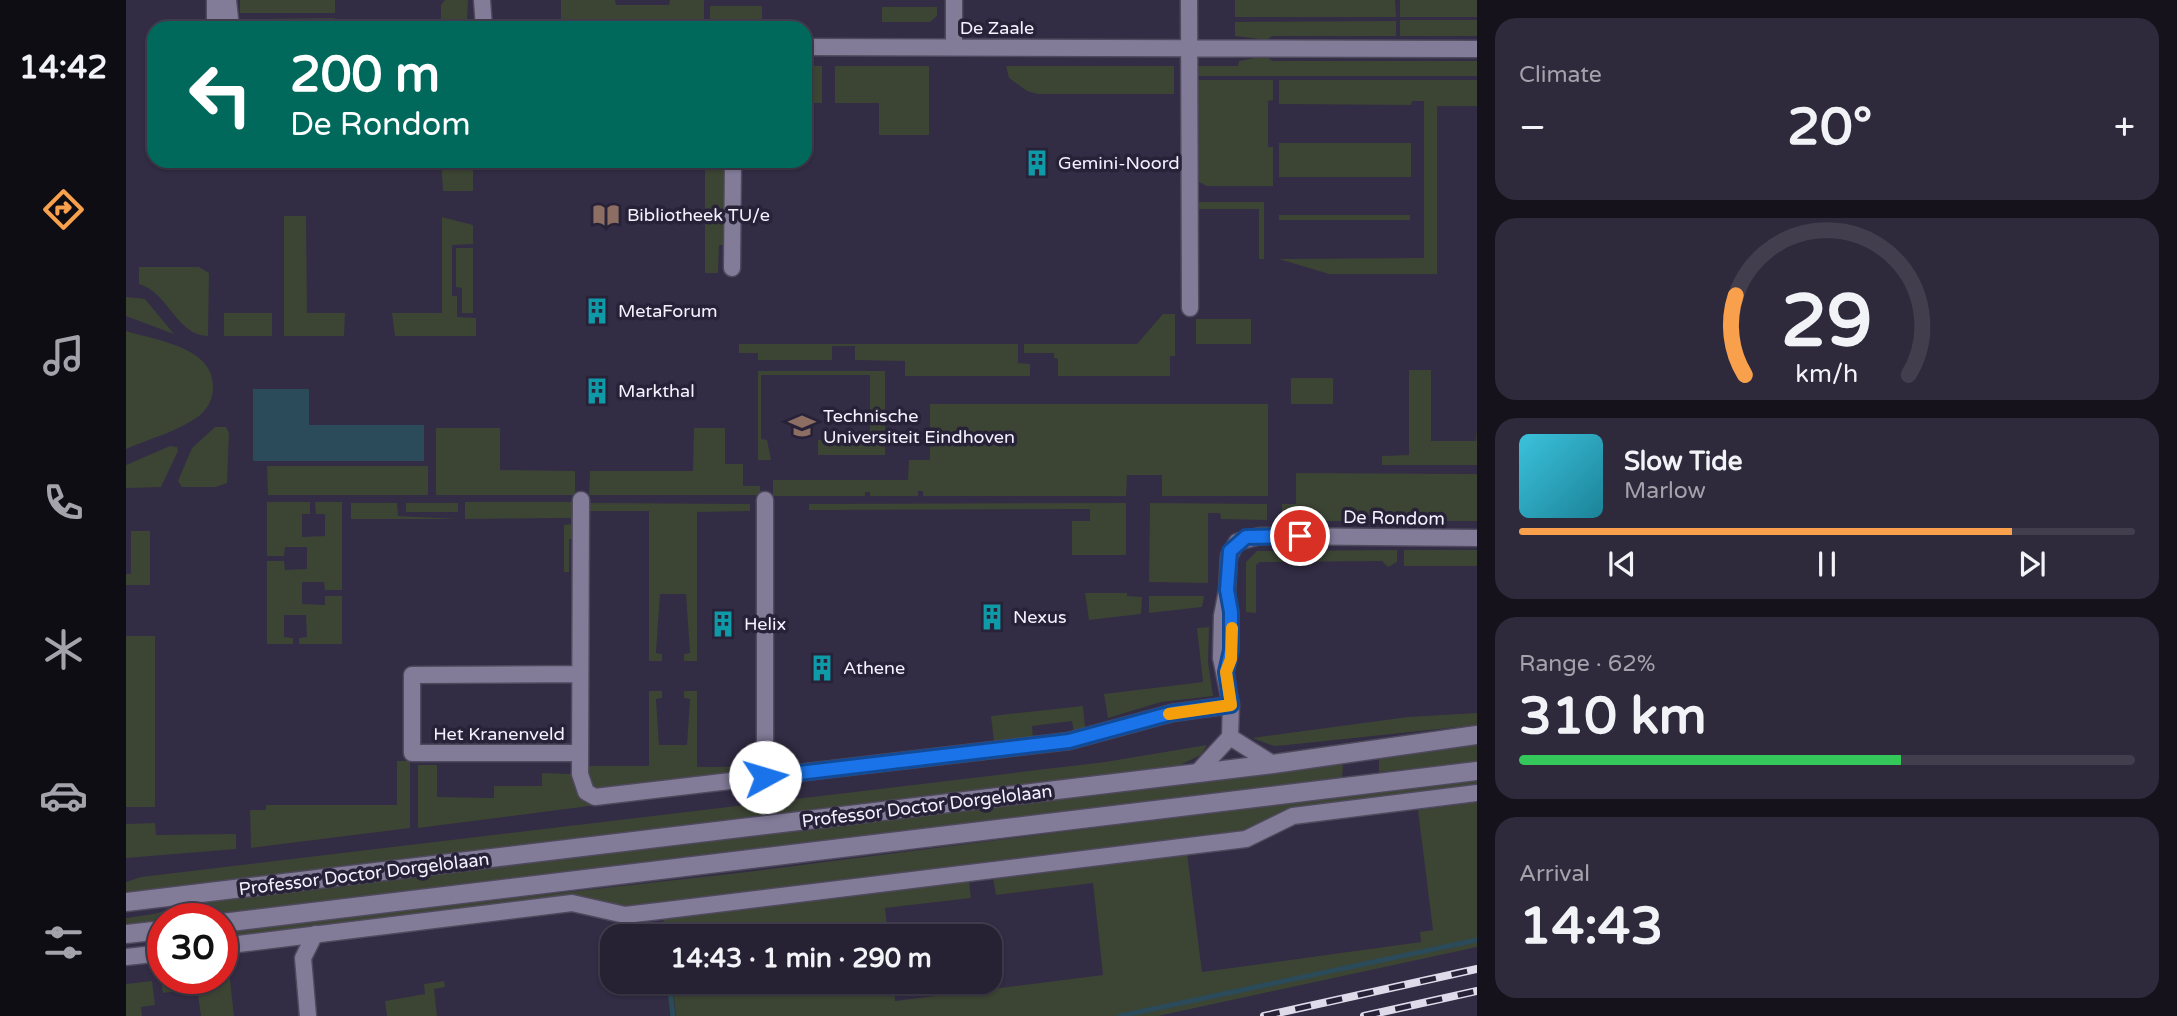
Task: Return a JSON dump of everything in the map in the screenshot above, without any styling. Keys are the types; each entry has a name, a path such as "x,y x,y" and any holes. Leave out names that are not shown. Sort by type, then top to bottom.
{"main road":[{"name":"Professor Doctor Dorgelolaan","path":"126,902 1196,774 1477,736"},
{"name":"Professor Doctor Dorgelolaan","path":"238,921 1477,771"},
{"path":"126,934 147,932"}],"street":[{"path":"215,0 215,21"},
{"path":"228,0 230,21"},
{"path":"954,0 954,47"},
{"path":"1189,0 1190,308"},
{"name":"De Zaale","path":"812,47 1477,49"},
{"path":"732,268 733,168"},
{"name":"Het Kranenveld","path":"581,500 579,753 582,783 595,797 1069,741 1172,713 1231,705"},
{"path":"765,500 765,777"},
{"name":"De Rondom","path":"1230,737 1231,705 1226,672 1232,638 1227,590 1230,551 1237,542 1251,536 1477,538"},
{"name":"Het Kranenveld","path":"579,753 412,753 412,675 580,674"},
{"path":"1196,774 1230,737 1273,764"},
{"path":"238,944 572,903 625,915 1246,839 1293,816 1477,793"},
{"path":"308,1016 303,958 315,934"},
{"path":"126,957 147,955"}],"green space":[{"path":"240,0 335,0 335,13 240,13"},
{"path":"445,0 468,0 467,21 441,21 441,5"},
{"path":"561,0 615,0 616,5 669,5 670,0 704,0 704,21 561,21"},
{"path":"1235,0 1395,0 1396,17 1235,17"},
{"path":"1400,0 1477,0 1477,17 1400,17"},
{"path":"710,6 762,6 762,21 710,21"},
{"path":"882,7 937,7 937,16 930,22 882,22"},
{"path":"335,18 335,21 256,21"},
{"path":"1400,20 1477,20 1477,36 1400,36"},
{"path":"1396,21 1396,36 1272,36 1267,40 1235,36 1235,22"},
{"path":"1266,56 1272,61 1477,61 1477,76 1196,76 1196,66 1238,66 1239,61"},
{"path":"812,66 822,66 822,103 812,103"},
{"path":"835,66 929,66 929,135 879,135 879,103 835,103"},
{"path":"1006,66 1174,66 1174,94 1038,94 1027,91 1009,78"},
{"path":"1196,80 1273,80 1273,100 1268,101 1268,147 1273,147 1273,186 1207,186 1199,182 1196,175"},
{"path":"1279,80 1477,80 1477,106 1437,106 1437,274 1329,274 1279,259 1424,258 1424,101 1412,101 1411,105 1279,104"},
{"path":"1279,143 1411,143 1411,177 1279,177"},
{"path":"441,168 473,168 473,191 443,191"},
{"path":"705,168 724,168 724,245 719,245 718,273 705,273"},
{"path":"1196,202 1264,202 1264,259 1259,259 1259,209 1196,209"},
{"path":"1279,215 1410,215 1410,220 1279,220"},
{"path":"284,216 306,216 307,313 345,313 344,336 284,336"},
{"path":"442,217 473,225 473,244 452,245 452,296 457,296 457,317 476,318 476,336 395,336 392,313 442,313"},
{"path":"456,248 473,248 473,313 462,313 462,288 456,287"},
{"path":"139,267 199,267 209,273 208,336 188,329 158,295 139,284"},
{"path":"126,297 145,299 174,334 126,316"},
{"path":"224,313 272,313 272,336 224,336"},
{"path":"1163,314 1175,314 1175,356 1170,356 1170,376 1058,376 1058,359 1054,358 1054,353 1024,353 1024,344 1137,344"},
{"path":"1196,319 1251,319 1251,344 1196,344"},
{"path":"126,331 167,342 194,354 211,374 213,388 209,403 199,416 126,449"},
{"path":"739,344 1018,344 1018,363 1030,364 1030,376 905,376 905,361 855,360 855,346 832,346 832,360 758,360 758,353 739,353"},
{"path":"1409,370 1431,370 1431,441 1476,441 1477,427 1477,465 1382,465 1382,456 1409,455"},
{"path":"758,371 885,371 885,412 870,412 870,375 761,375 761,439 767,440 771,460 758,460"},
{"path":"1291,378 1333,378 1333,404 1291,404"},
{"path":"930,404 1268,404 1268,496 1162,496 1162,475 1127,475 1126,496 923,496 923,491 918,491 918,496 870,496 870,492 865,492 865,496 773,496 773,480 908,480 909,460 930,460"},
{"path":"870,424 885,424 885,455 818,455 818,440 870,440"},
{"path":"215,427 226,427 229,433 227,483 216,487 182,487 178,481 192,448"},
{"path":"436,428 500,428 500,470 575,471 575,495 436,495"},
{"path":"694,428 725,428 725,464 743,464 743,486 760,486 760,495 589,495 590,471 693,471"},
{"path":"170,446 177,447 178,451 161,487 126,488 126,465"},
{"path":"267,466 428,466 428,495 268,495"},
{"path":"1296,473 1477,474 1477,521 1282,521 1282,504 1296,504"},
{"path":"267,502 310,502 310,514 302,514 302,537 325,536 325,514 316,514 315,502 342,502 342,590 325,590 324,582 302,582 302,604 325,605 325,596 342,596 342,644 299,644 299,638 307,637 306,615 284,615 284,637 293,638 293,644 267,644 267,561 284,561 285,570 307,569 307,547 285,547 284,556 267,556"},
{"path":"465,502 575,502 575,539 569,539 569,572 564,572 564,525 571,524 571,518 465,519"},
{"path":"351,503 397,503 398,516 458,519 351,519"},
{"path":"406,503 458,503 458,512 406,512"},
{"path":"590,503 750,504 750,511 697,512 697,661 684,661 684,654 690,653 686,594 660,594 656,653 662,654 662,661 649,661 649,511 590,511"},
{"path":"1126,503 1126,555 1072,555 1072,521 1090,521 1090,509 809,510 809,504"},
{"path":"1150,503 1267,504 1267,520 1221,519 1220,513 1208,513 1208,583 1149,582"},
{"path":"131,531 150,531 150,585 126,585 126,574 131,574"},
{"path":"1397,550 1397,562 1388,567 1382,561 1260,562 1256,565 1256,613 1246,612 1246,562 1257,551"},
{"path":"1404,550 1477,550 1477,566 1404,566"},
{"path":"1085,593 1127,593 1127,596 1142,597 1141,614 1089,620"},
{"path":"1149,596 1204,596 1202,607 1149,613"},
{"path":"1209,627 1208,662 1213,696 1161,702 1108,718 1104,694 1203,682 1197,628"},
{"path":"126,636 155,636 155,807 126,807"},
{"path":"649,691 662,691 662,698 656,699 659,745 687,745 690,699 684,698 684,691 697,691 697,767 749,767 749,743 759,744 757,766 749,772 596,789 590,781 588,766 649,766"},
{"path":"1083,706 1085,727 1074,733 1072,721 1032,726 1033,738 994,741 991,716"},
{"path":"1477,713 1477,725 1274,746 1252,738 1408,717"},
{"path":"1477,744 1477,762 1379,772 1379,759"},
{"path":"1207,745 1201,755 1182,764 1183,767 126,893 126,882 141,877 1105,762"},
{"path":"397,761 410,761 410,828 251,848 250,810 266,810 266,805 397,805"},
{"path":"1339,764 1343,766 1342,778 238,911 238,903 197,903"},
{"path":"418,765 437,765 437,797 494,798 494,786 542,786 542,773 571,774 579,797 597,805 418,828"},
{"path":"1477,779 1477,789 1244,832 634,907 616,908 573,898 238,939 238,929 747,872"},
{"path":"1477,802 1477,947 1158,1016 676,1016 673,994 894,994 895,1001 951,994 1002,994 1002,988 1103,975 1093,883 996,895 993,877 1187,853 1202,972 1421,942 1420,932 1433,930 1418,810"},
{"path":"155,823 156,835 236,834 236,849 126,858 126,824"},
{"path":"969,880 971,898 885,908 887,924 664,924 663,918"},
{"path":"147,915 147,922 126,925 126,918"},
{"path":"444,981 445,987 434,989 437,1016 387,1016 385,1001 425,994 424,984"},
{"path":"147,982 147,994 154,994 155,1005 141,1007 142,1016 126,1016 126,984"},
{"path":"198,994 232,994 234,1016 201,1016"}],"water":[{"path":"253,389 309,389 309,425 424,425 424,461 253,461"}],"waterway":[{"path":"1120,1016 1477,940"},
{"path":"670,994 673,1016"}],"railway":[{"path":"1264,1016 1477,969"},
{"path":"1364,1016 1477,991"}],"slow traffic":[{"path":"1169,714 1231,705 1226,672 1231,659 1232,628"}],"place":[{"name":"Gemini-Noord","path":"1037,163"},
{"name":"Bibliotheek TU/e","path":"606,215"},
{"name":"MetaForum","path":"597,311"},
{"name":"Markthal","path":"597,391"},
{"name":"Technische Universiteit Eindhoven","path":"802,426"},
{"name":"Nexus","path":"992,617"},
{"name":"Helix","path":"723,624"},
{"name":"Athene","path":"822,668"}],"route":[{"path":"765,777 1069,741 1172,713 1231,705 1226,672 1231,659 1231,612 1227,590 1230,551 1237,542 1246,537 1300,536"}]}
